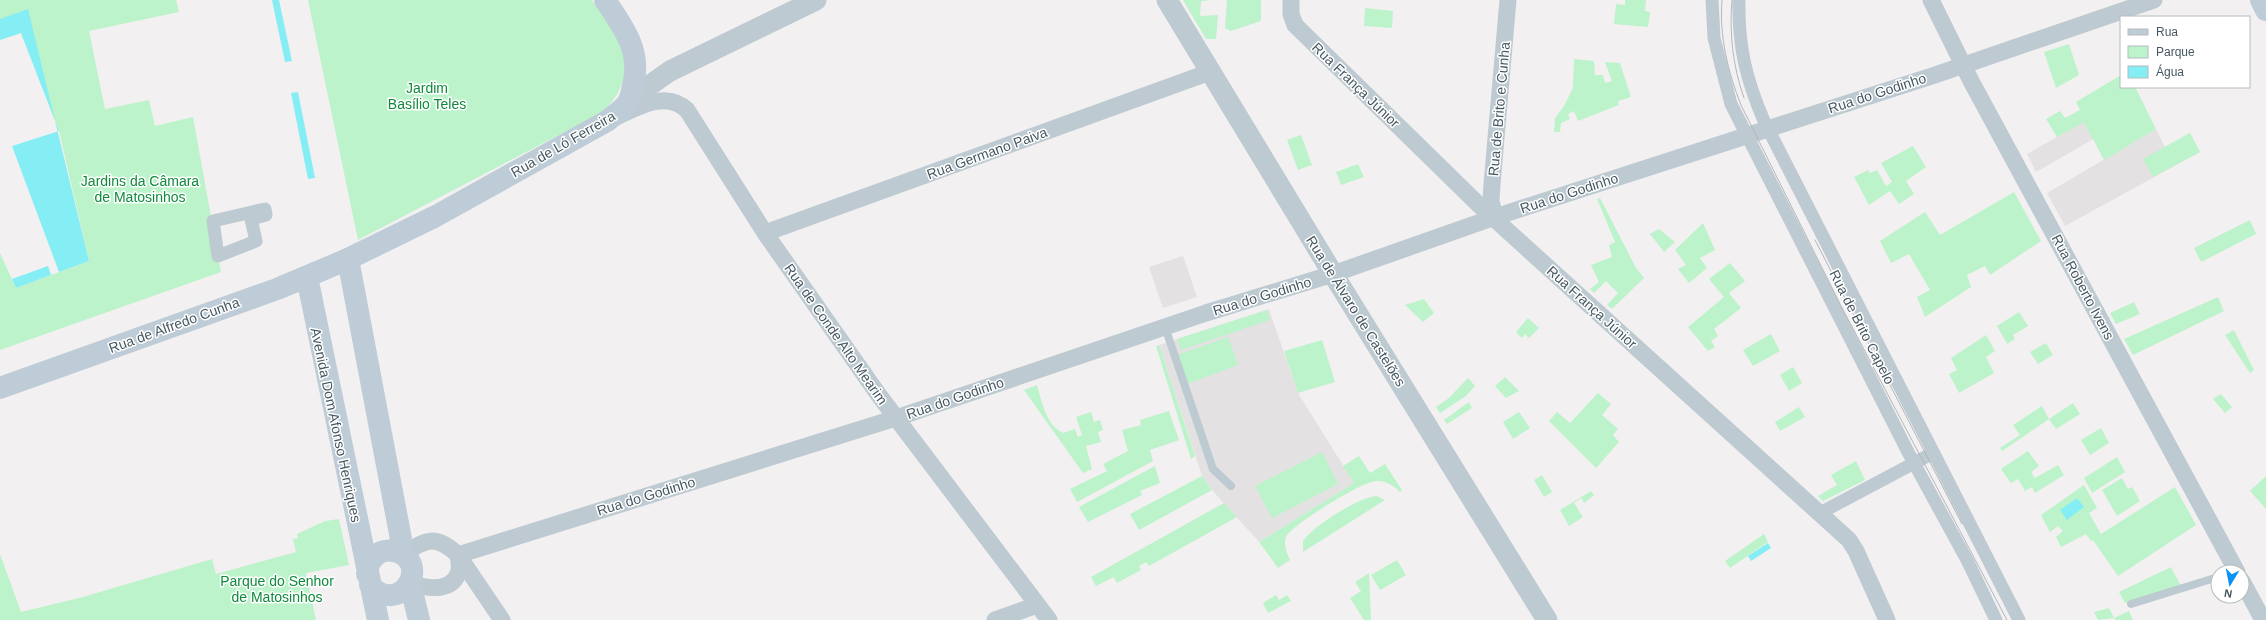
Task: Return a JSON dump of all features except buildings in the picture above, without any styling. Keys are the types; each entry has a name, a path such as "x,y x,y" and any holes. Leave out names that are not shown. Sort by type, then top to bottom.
{"main road":[{"path":"605,0 626,32 636,58 634,81 630,99"},
{"path":"2261,0 2266,10"},
{"name":"Rua de Ló Ferreira","path":"348,260 436,216 607,121 625,106 630,99"},
{"path":"348,260 404,555"},
{"name":"Rua de Alfredo Cunha","path":"0,388 307,277 348,260"},
{"name":"Avenida Dom Afonso Henriques","path":"307,277 378,620"},
{"path":"410,584 400,593 387,595 381,594 369,580 371,560 382,551 390,550 404,555 408,559 411,566 412,576 410,584 419,620"}],"street":[{"name":"Rua de Ló Ferreira","path":"630,99 670,71 816,0"},
{"name":"Rua de Álvaro de Castelões","path":"1167,0 1333,274 1547,620"},
{"name":"Rua França Júnior","path":"1291,0 1291,14 1295,25 1478,204 1495,217 1505,229 1849,540 1856,551 1887,620"},
{"name":"Rua de Brito e Cunha","path":"1495,217 1491,201 1492,184 1508,0"},
{"name":"Rua de Brito Capelo","path":"1712,0 1714,38 1721,70 1731,104 1914,463 1967,560 1996,620"},
{"name":"Rua de Brito Capelo","path":"1738,0 1738,30 1742,60 1753,95 1766,125 2019,620"},
{"name":"Rua Roberto Ivens","path":"1931,0 1963,65 2232,564"},
{"name":"Rua do Godinho","path":"458,555 896,418 1165,327 1333,274 1766,125 1963,65 2154,0"},
{"name":"Rua Germano Paiva","path":"764,233 1210,72"},
{"name":"Rua de Conde Alto Mearim","path":"607,121 650,102 662,100 680,104 687,110 764,233 896,418 1048,620"},
{"path":"1756,154 1777,146"},
{"path":"265,209 266,215 251,219 256,241 218,256 213,221 265,209"},
{"path":"1820,513 1933,453"},
{"path":"1941,513 1959,504"},
{"path":"404,555 417,544 430,540 441,542 458,555 502,620"},
{"path":"410,584 430,588 443,587 452,582 459,573 458,555"},
{"name":"Rua Roberto Ivens","path":"2250,597 2263,620"},
{"path":"995,620 1037,605"}],"lane":[{"path":"1165,327 1213,469 1231,486"},
{"path":"2131,604 2210,579"}],"shaded area":[{"path":"2137,91 2146,109 2036,172 2027,154"},
{"path":"2156,129 2165,147 2190,133 2200,152 2065,226 2047,193"},
{"path":"1183,256 1197,297 1163,308 1149,267"},
{"path":"1269,309 1298,393 1354,483 1259,542 1212,490 1202,476 1159,345"}],"green space":[{"name":"Jardins da Câmara de Matosinhos","path":"0,0 176,0 179,12 89,31 105,109 149,100 155,126 193,117 221,272 0,350 0,253 16,288 89,261 59,131 21,33 0,40"},
{"name":"Jardim Basílio Teles","path":"308,0 592,0 614,30 621,43 625,59 624,77 617,94 599,114 358,240"},
{"path":"1183,0 1213,0 1201,1 1200,16 1218,15 1216,39 1206,39"},
{"path":"1227,0 1261,0 1261,21 1231,31 1225,28"},
{"path":"1625,0 1646,0 1645,11 1650,12 1648,27 1614,24 1616,4 1625,5"},
{"path":"1365,8 1393,11 1392,28 1364,26"},
{"path":"2069,44 2079,75 2056,88 2044,52"},
{"path":"1574,59 1594,61 1595,75 1603,75 1605,83 1612,81 1605,62 1620,63 1631,97 1618,101 1619,105 1578,121 1574,111 1568,114 1570,119 1561,123 1560,132 1554,132 1555,118 1564,106 1573,88"},
{"path":"2120,76 2120,88 2136,88 2156,129 2104,160 2084,122 2057,137 2046,119 2060,111 2065,118 2080,110 2076,102"},
{"path":"2190,133 2200,152 2153,177 2143,159"},
{"path":"1301,135 1312,165 1298,170 1287,140"},
{"path":"1913,146 1926,167 1906,181 1914,194 1899,204 1890,191 1869,205 1854,177 1868,170 1870,173 1877,170 1886,186 1892,182 1881,163"},
{"path":"1358,164 1364,177 1341,185 1336,172"},
{"path":"2014,192 2041,241 1990,275 1985,266 1967,275 1971,287 1925,317 1917,297 1930,290 1909,254 1891,263 1880,241 1925,212 1940,235"},
{"path":"1600,198 1636,268 1644,278 1612,309 1607,305 1618,293 1606,281 1594,293 1590,289 1599,282 1591,265 1612,257 1609,245 1615,242 1597,199"},
{"path":"2250,220 2256,234 2201,262 2194,248"},
{"path":"1703,223 1715,250 1700,258 1707,268 1689,283 1678,269 1686,265 1675,250"},
{"path":"1659,229 1675,242 1664,252 1650,234"},
{"path":"1730,263 1745,281 1729,293 1741,308 1714,329 1718,336 1711,341 1715,347 1708,351 1688,327 1724,297 1709,279"},
{"path":"2218,297 2224,311 2133,355 2124,339"},
{"path":"1424,299 1434,313 1423,322 1405,305"},
{"path":"2134,302 2140,314 2116,324 2110,313"},
{"path":"1267,310 1270,320 1181,350 1177,339"},
{"path":"2019,312 2028,326 2013,335 2015,339 2007,344 1997,326"},
{"path":"1528,318 1539,328 1529,338 1525,334 1522,338 1516,332"},
{"path":"2234,330 2254,370 2250,373 2225,335"},
{"path":"1771,334 1780,351 1753,366 1743,350"},
{"path":"1986,335 1995,351 1986,357 1994,373 1959,393 1949,374 1957,370 1951,358"},
{"path":"1228,337 1238,365 1187,384 1177,355"},
{"path":"1322,340 1335,382 1298,393 1284,351"},
{"path":"2046,343 2053,355 2038,364 2030,352"},
{"path":"1159,345 1195,456 1191,459 1156,346"},
{"path":"1793,367 1802,383 1789,391 1780,375"},
{"path":"1505,377 1519,391 1506,398 1495,386"},
{"path":"1468,378 1475,386 1466,396 1440,413 1436,407 1449,398"},
{"path":"1037,385 1043,406 1052,425 1063,433 1075,429 1078,437 1082,435 1076,417 1091,412 1094,422 1100,420 1103,430 1098,432 1101,442 1086,446 1092,469 1083,473 1024,390"},
{"path":"1598,393 1611,404 1602,415 1618,429 1613,435 1619,442 1596,468 1549,421 1557,412 1570,423"},
{"path":"2221,394 2232,407 2225,413 2213,399"},
{"path":"1469,402 1472,408 1447,424 1444,420"},
{"path":"2073,403 2080,414 2056,429 2049,419"},
{"path":"2042,406 2049,419 2002,451 2000,448 2020,435 2013,425"},
{"path":"1799,407 1805,417 1780,431 1775,422"},
{"path":"1169,411 1179,440 1150,450 1153,461 1077,502 1070,489 1107,471 1103,464 1128,451 1122,430 1141,425 1140,420"},
{"path":"1519,412 1530,428 1513,439 1503,422"},
{"path":"2101,428 2109,443 2090,455 2081,440"},
{"path":"2028,451 2039,466 2031,472 2035,478 2058,465 2064,475 2035,493 2032,487 2025,491 2018,479 2011,483 2001,469"},
{"path":"1322,452 1338,484 1272,518 1255,486"},
{"path":"1359,456 1370,473 1385,464 1402,490 1400,492 1390,484 1383,481 1376,481 1357,488 1328,504 1300,523 1286,537 1285,546 1290,560 1278,568 1259,542 1354,483 1343,466"},
{"path":"2117,457 2125,472 2092,493 2084,478"},
{"path":"1856,461 1865,480 1823,501 1818,496 1837,485 1831,475"},
{"path":"1155,466 1160,483 1140,491 1142,495 1088,522 1079,507"},
{"path":"1542,475 1552,492 1544,497 1534,480"},
{"path":"1202,476 1212,490 1139,530 1130,514"},
{"path":"2266,476 2266,509 2250,491"},
{"path":"2122,478 2128,489 2132,487 2140,501 2117,516 2102,490"},
{"path":"2084,485 2097,508 2089,513 2101,534 2175,487 2196,525 2118,576 2093,540 2091,541 2086,534 2061,547 2056,537 2063,531 2058,526 2050,532 2041,515"},
{"path":"1591,491 1594,495 1584,503 1581,498 1574,503 1583,517 1569,526 1560,510"},
{"path":"1377,496 1385,500 1303,552 1303,541 1326,520 1359,501"},
{"path":"1224,503 1237,517 1149,566 1146,562 1139,566 1141,570 1117,583 1114,577 1096,586 1091,577"},
{"name":"Parque do Senhor de Matosinhos","path":"339,519 349,565 306,573 316,620 0,620 0,554 21,612 83,597 212,559 216,574 296,552 293,539 298,538 297,534 325,521"},
{"path":"1764,534 1768,542 1730,568 1725,561"},
{"path":"1397,560 1406,575 1380,590 1371,575"},
{"path":"2171,567 2181,586 2125,603 2119,592"},
{"path":"1369,573 1371,620 1364,620 1350,598 1361,591 1355,582"},
{"path":"1276,595 1279,600 1287,595 1291,601 1268,613 1263,603"},
{"path":"2109,608 2114,618 2098,620 2094,612"},
{"path":"2129,611 2133,620 2115,620 2114,618"}],"water":[{"path":"272,0 279,0 292,61 285,62"},
{"path":"28,9 55,121 21,33 0,40 0,19"},
{"path":"298,92 315,178 308,179 291,93"},
{"path":"58,131 89,261 59,272 12,146"},
{"path":"48,266 51,275 16,288 12,279"},
{"path":"2077,498 2084,507 2067,520 2060,510"},
{"path":"1768,543 1771,548 1751,561 1748,556"}],"tram line":[{"path":"1722,0 1721,13 1723,40 1728,67 1741,105 1841,306 2007,620"},
{"path":"1732,0 1731,25 1733,50 1737,74 1744,98"},
{"path":"1815,240 1962,524"}]}
